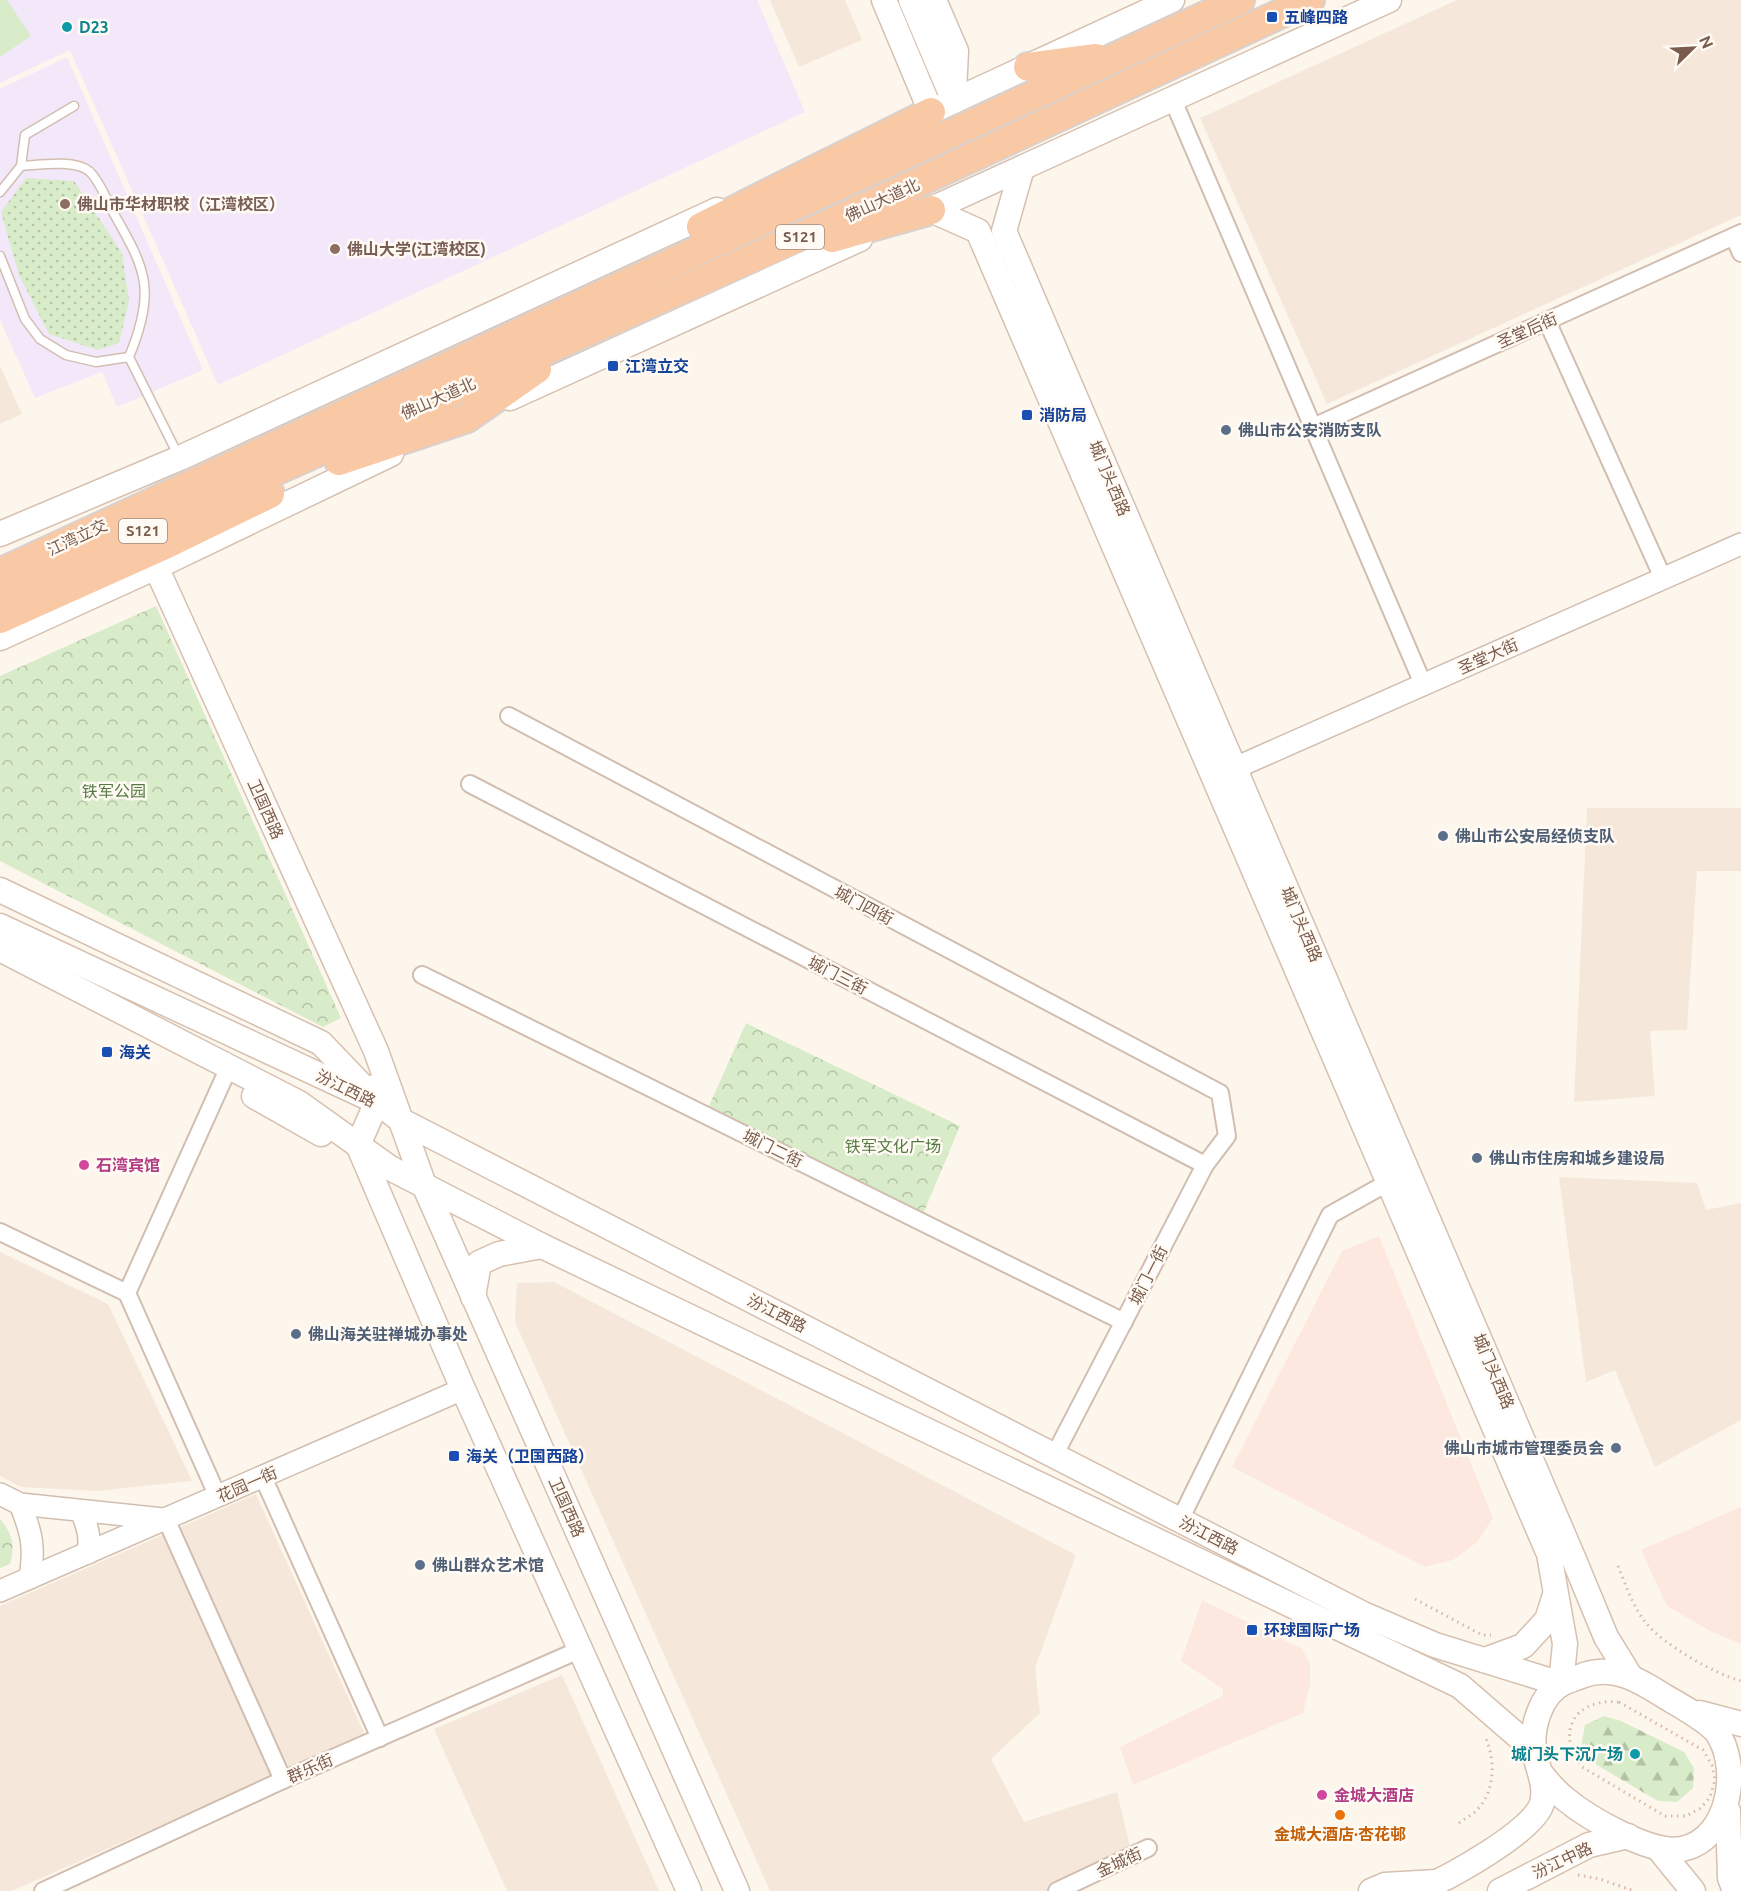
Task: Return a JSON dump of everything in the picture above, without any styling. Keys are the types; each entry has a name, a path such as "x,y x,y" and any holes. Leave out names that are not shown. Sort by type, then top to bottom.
{"highway":[{"name":"佛山大道北","path":"286,454 473,353 1240,0"},
{"name":"佛山大道北","path":"286,454 590,331 931,177 1310,0"},
{"path":"1028,67 1125,54"},
{"path":"0,552 136,492 711,222 942,106"},
{"path":"735,266 931,210"},
{"path":"0,619 160,556 345,458 467,417 590,331"},
{"name":"江湾立交","path":"0,573 286,454"},
{"name":"S121","path":"0,597 286,454"}],"main road":[{"path":"884,0 942,106"},
{"path":"911,0 942,106"},
{"path":"934,0 956,51 942,106"},
{"path":"0,534 180,458 1172,0"},
{"name":"佛山大道北","path":"467,417 862,238 931,210 1389,0"},
{"name":"城门头西路","path":"1022,168 1004,231 1606,1637 1630,1676"},
{"name":"城门头西路","path":"931,210 978,231 1549,1554 1565,1644 1561,1684"},
{"path":"0,638 160,556"},
{"name":"卫国西路","path":"160,556 376,1051 424,1185 737,1891"},
{"path":"0,890 321,1043 377,1102"},
{"name":"汾江西路","path":"0,926 377,1102 402,1121 1363,1614 1436,1645 1561,1684"},
{"path":"68,957 115,945"},
{"path":"115,945 132,987"},
{"name":"汾江西路","path":"0,949 234,1076 299,1103 390,1168 542,1246 1460,1686 1534,1750"},
{"path":"0,965 234,1076 333,1142 373,1180"},
{"path":"376,1051 377,1102 358,1145 463,1389 689,1891"},
{"path":"473,1297 479,1263 499,1254 542,1246"},
{"path":"1485,1660 1523,1646 1547,1620 1556,1593"},
{"path":"1371,1891 1385,1885 1429,1887 1469,1866 1535,1817 1542,1803 1542,1775 1534,1750 1535,1724 1544,1702 1561,1684 1595,1672 1630,1676 1682,1707 1717,1732 1732,1763 1734,1804 1730,1878 1735,1891"},
{"path":"1682,1707 1710,1717 1741,1724"},
{"path":"1542,1775 1563,1798 1592,1817 1628,1836 1658,1848 1682,1849 1701,1841 1716,1829 1734,1804"},
{"name":"汾江中路","path":"1500,1891 1589,1845 1628,1836"},
{"path":"1658,1848 1693,1891"}],"street":[{"path":"1172,98 1423,684"},
{"path":"1737,235 1741,253"},
{"name":"圣堂后街","path":"1313,427 1737,235"},
{"path":"1547,321 1663,578"},
{"name":"圣堂大街","path":"1235,768 1741,544"},
{"name":"城门四街","path":"508,717 1220,1093"},
{"name":"城门三街","path":"470,784 1205,1165"},
{"name":"城门二街","path":"422,975 1124,1322"},
{"path":"127,1293 234,1076"},
{"name":"城门一街","path":"1054,1456 1205,1165 1227,1136 1220,1093"},
{"path":"1180,1520 1330,1215 1389,1182"},
{"path":"0,1232 127,1293 218,1497"},
{"name":"花园一街","path":"0,1494 20,1504 166,1519 463,1389"},
{"path":"263,1477 380,1738"},
{"path":"20,1504 29,1525 34,1554 30,1578"},
{"path":"81,1510 90,1540 88,1553"},
{"path":"0,1591 166,1519 283,1780"},
{"name":"群乐街","path":"43,1891 283,1780 579,1650"},
{"name":"金城街","path":"1057,1891 1148,1848"}],"lane":[{"path":"0,192 21,166 25,135 74,106"},
{"path":"21,166 70,164 88,171 103,192 133,249 143,278 144,303 139,332 129,357 180,458"},
{"path":"0,256 25,319 40,339 66,355 96,362 129,357"}],"path":[{"path":"1618,1566 1645,1623 1660,1637 1692,1658 1741,1681"},
{"path":"1415,1599 1482,1635 1496,1634"},
{"path":"1619,1702 1703,1750 1712,1765 1715,1780 1710,1797 1701,1808 1686,1816 1665,1816 1582,1767 1574,1757 1569,1734 1573,1718 1584,1709 1599,1703 1619,1702"},
{"path":"1459,1823 1476,1811 1486,1799 1493,1760 1484,1735"},
{"path":"1573,1876 1581,1875 1600,1879 1634,1891"}],"shaded area":[{"name":"佛山大学(江湾校区)","path":"0,0 757,0 805,112 218,385 70,50 0,83"},
{"path":"770,0 845,0 862,40 799,67"},
{"path":"1457,0 1741,0 1741,215 1327,404 1200,118"},
{"name":"佛山市华材职校（江湾校区）","path":"67,57 203,370 117,407 102,372 35,398 0,320 0,89"},
{"path":"0,366 22,414 0,424"},
{"path":"1587,808 1741,808 1741,871 1697,871 1687,1030 1650,1031 1655,1096 1574,1102"},
{"path":"1559,1177 1697,1183 1706,1210 1741,1203 1741,1420 1655,1467 1615,1370 1586,1382"},
{"path":"1379,1236 1493,1518 1477,1542 1453,1560 1425,1567 1232,1467 1342,1251"},
{"path":"0,1252 108,1304 192,1481 96,1491 21,1487 0,1476"},
{"path":"554,1282 1076,1555 1035,1668 1040,1713 991,1759 1024,1822 1117,1792 1131,1851 1047,1891 770,1891 515,1322 517,1283"},
{"path":"256,1494 365,1735 12,1891 0,1891 0,1606"},
{"path":"1741,1507 1741,1644 1710,1631 1667,1606 1641,1550"},
{"path":"1202,1600 1302,1649 1310,1664 1310,1684 1303,1713 1133,1785 1120,1747 1223,1696 1223,1689 1181,1661"},
{"path":"562,1675 659,1891 507,1891 434,1729"}],"green space":[{"path":"0,0 7,0 31,36 0,57"},
{"path":"26,178 74,181 122,253 129,301 119,343 98,350 49,334 19,275 1,212"},
{"name":"铁军公园","path":"156,606 341,1018 323,1027 0,861 0,676"},
{"name":"铁军文化广场","path":"746,1023 960,1126 923,1214 709,1106"},
{"path":"0,1519 10,1535 12,1551 10,1564 0,1568"},
{"path":"1604,1716 1621,1721 1684,1752 1694,1768 1693,1788 1677,1802 1658,1801 1592,1762 1581,1747 1585,1725"}],"place":[{"name":"五峰四路","path":"1272,17"},
{"name":"D23","path":"67,27"},
{"name":"佛山市华材职校（江湾校区）","path":"65,204"},
{"name":"佛山大学(江湾校区)","path":"335,249"},
{"name":"江湾立交","path":"613,366"},
{"name":"消防局","path":"1027,415"},
{"name":"佛山市公安消防支队","path":"1226,430"},
{"name":"佛山市公安局经侦支队","path":"1443,836"},
{"name":"海关","path":"107,1052"},
{"name":"佛山市住房和城乡建设局","path":"1477,1158"},
{"name":"石湾宾馆","path":"84,1165"},
{"name":"佛山海关驻禅城办事处","path":"296,1334"},
{"name":"佛山市城市管理委员会","path":"1616,1448"},
{"name":"海关（卫国西路）","path":"454,1456"},
{"name":"佛山群众艺术馆","path":"420,1565"},
{"name":"环球国际广场","path":"1252,1630"},
{"name":"城门头下沉广场","path":"1635,1754"},
{"name":"金城大酒店","path":"1322,1795"},
{"name":"金城大酒店·杏花邨","path":"1340,1815"}]}
